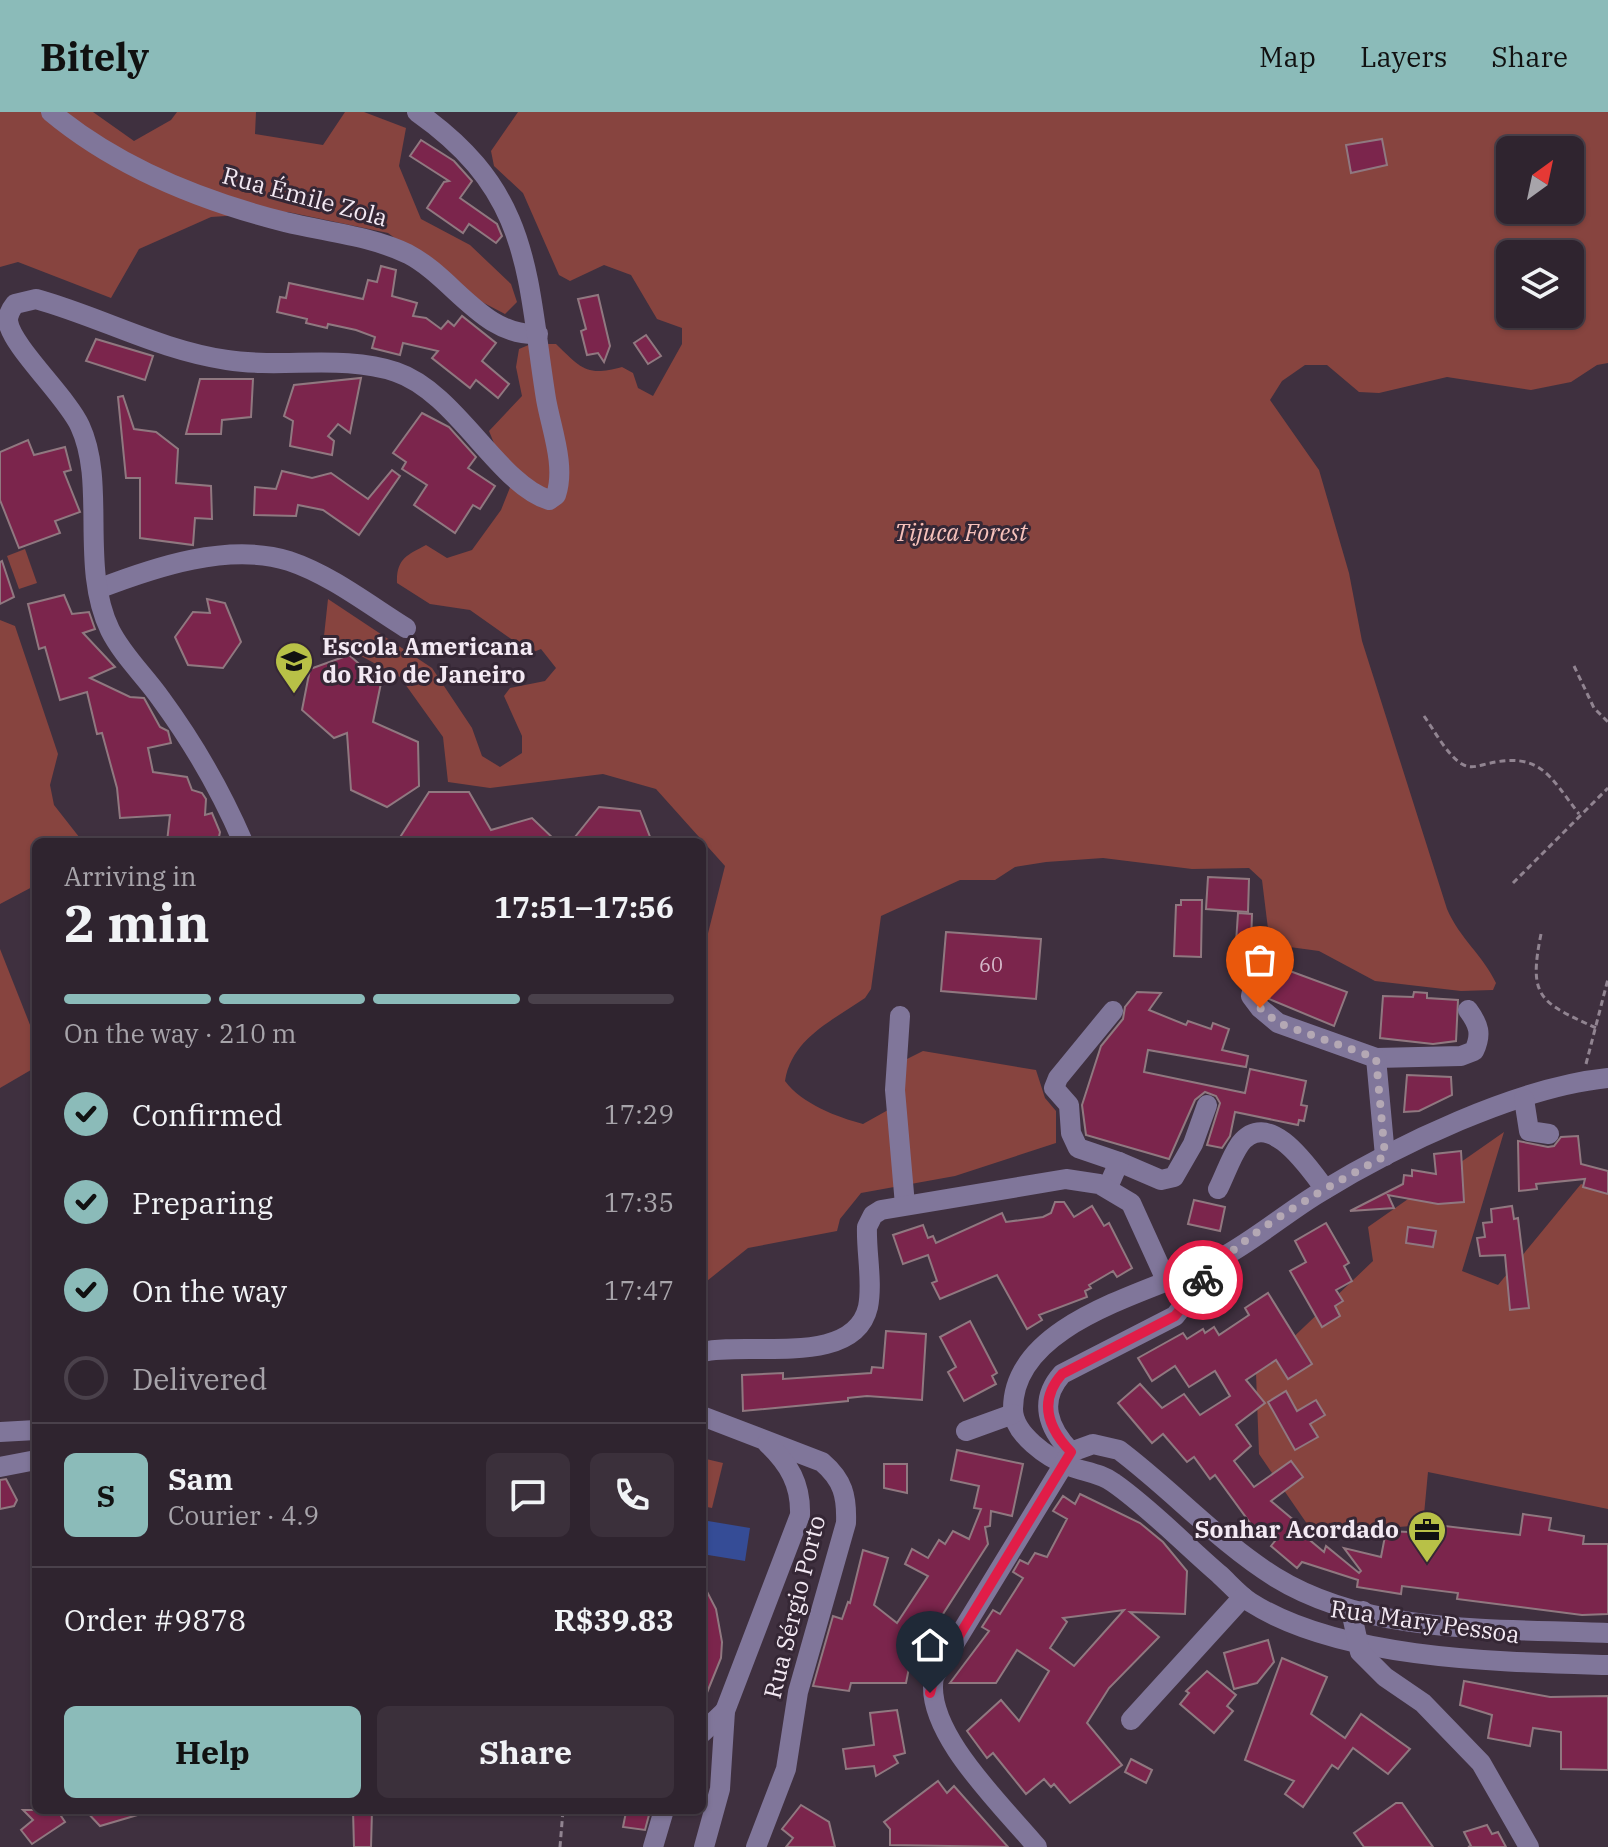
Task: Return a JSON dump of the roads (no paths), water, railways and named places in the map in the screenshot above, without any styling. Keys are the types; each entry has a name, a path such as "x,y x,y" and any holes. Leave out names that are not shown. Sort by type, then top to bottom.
{"street":[{"name":"Rua Émile Zola","path":"51,112 127,164 201,195 283,221 401,251 430,265 489,320 507,331 538,334"},
{"path":"241,838 195,747 111,632 98,589 91,540 92,478 82,430 71,408 18,341 8,320 15,304 36,299 187,353 229,361 371,366 398,372 423,386 513,474 540,497 549,500 556,495 559,470 538,334 515,225 500,194 465,150 417,112"},
{"path":"98,589 166,565 262,556 289,561 323,576 406,628"},
{"path":"1266,970 1254,983 1251,996 1278,1023 1376,1058 1461,1056 1474,1051 1480,1039 1479,1025 1468,1010"},
{"path":"1113,1011 1055,1084 1057,1094 1069,1105 1071,1133 1081,1150 1161,1180 1174,1177 1193,1144 1207,1105"},
{"path":"900,1016 895,1090 905,1205"},
{"path":"1376,1058 1385,1156"},
{"path":"1248,1600 1112,1481 1031,1442 1013,1414 1020,1382 1052,1339 1072,1325 1166,1280 1220,1259 1325,1189 1385,1156 1491,1109 1581,1081 1608,1078"},
{"path":"1524,1099 1529,1131 1549,1134"},
{"path":"1218,1189 1240,1145 1250,1135 1266,1133 1285,1140 1325,1189"},
{"path":"1066,1179 1081,1150"},
{"path":"1108,1187 1119,1162"},
{"path":"706,1351 738,1346 765,1349 826,1345 852,1334 868,1306 867,1227 873,1215 905,1205 1066,1179 1108,1187 1131,1203 1166,1280"},
{"path":"1068,1459 1048,1422 1048,1397 1052,1385 1062,1374 1175,1316 1220,1259"},
{"path":"966,1431 1013,1414"},
{"name":"Rua Sérgio Porto","path":"706,1417 822,1462 837,1475 846,1502 846,1523 798,1692 786,1769 756,1847"},
{"path":"0,1432 32,1430"},
{"path":"704,1847 720,1789 725,1711 800,1515 801,1495 794,1476 782,1457 758,1435"},
{"name":"Rua Mary Pessoa","path":"1068,1459 1093,1444 1119,1450 1251,1561 1277,1578 1335,1603 1414,1622 1608,1633"},
{"path":"1037,1847 949,1740 935,1716 930,1693 934,1677 1068,1459"},
{"path":"0,1467 32,1461"},
{"path":"1227,1581 1239,1581 1246,1576 1251,1561"},
{"path":"1131,1720 1261,1583 1277,1578"},
{"name":"Rua Mary Pessoa","path":"1248,1600 1325,1637 1357,1644 1514,1662 1608,1665"},
{"path":"1325,1637 1338,1626 1335,1603"},
{"path":"1363,1611 1353,1620 1357,1644 1367,1659 1423,1703 1481,1763 1529,1847"},
{"path":"706,1729 725,1711"},
{"path":"653,1847 663,1814"}],"water":[{"path":"706,1521 750,1528 745,1561 706,1555"}],"place":[{"name":"Escola Americana do Rio de Janeiro","path":"294,695"},
{"name":"Sonhar Acordado","path":"1427,1564"}],"park label":[{"name":"Tijuca Forest","path":"961,533"}]}
